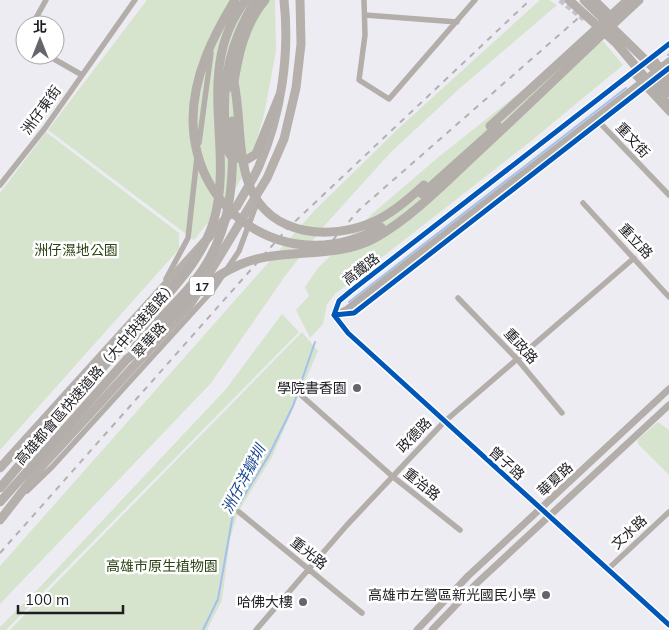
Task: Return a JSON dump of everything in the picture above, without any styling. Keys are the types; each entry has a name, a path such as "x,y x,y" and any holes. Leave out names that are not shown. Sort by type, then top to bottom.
{"highway":[{"path":"236,0 217,30 200,71 194,106 194,139 204,171 225,207 253,228 280,241 304,246 322,246 356,240 374,232 388,223 519,106 541,91"},
{"name":"高雄都會區快速道路（大中快速道路）","path":"0,488 179,282 206,241 213,222 219,194 216,98 219,61 231,24 246,0"},
{"path":"256,0 244,18 226,71 223,98 225,137 228,151 233,158 242,160 252,158 279,97"},
{"name":"高雄都會區快速道路（大中快速道路）","path":"0,502 127,359 141,340 190,288 213,252 226,221 232,196 234,168 232,101 236,66 242,44 251,23 266,0"},
{"path":"570,0 669,93"},
{"path":"584,0 669,82"},
{"path":"594,0 653,60 669,82"},
{"path":"234,82 241,152 248,181 258,202 275,219 294,228 318,233 352,230 377,220 415,194 628,0"},
{"path":"127,359 144,345 196,292 217,276 240,264 269,257 337,251 374,239 392,227 453,175 639,0"},
{"path":"617,44 669,106"}],"main road":[{"name":"翠華路","path":"0,468 237,206 259,167 270,136 279,97 285,59 287,27 284,0"},
{"name":"翠華路","path":"0,520 18,500 43,465 190,305 267,178 284,139 296,88 301,44 300,0"}],"street":[{"path":"38,15 46,0"},
{"name":"洲仔東街","path":"0,185 135,0"},
{"name":"翠華路","path":"161,288 188,238 211,50 216,34 236,0"},
{"path":"364,0 365,35 359,80 389,99 475,0"},
{"path":"365,15 457,22"},
{"name":"高鐵路","path":"334,315 339,301 669,44"},
{"path":"653,57 666,71"},
{"name":"高鐵路","path":"334,315 346,310 643,85 666,71 669,61"},
{"path":"64,65 82,75"},
{"path":"632,73 669,113"},
{"name":"高鐵路","path":"334,315 354,313 600,123 643,85"},
{"name":"重文街","path":"600,123 669,195"},
{"name":"翠華路","path":"18,500 52,467 213,290 240,251 267,178"},
{"name":"重立路","path":"583,203 669,297"},
{"name":"政德路","path":"256,630 392,476 444,422 634,258"},
{"name":"重政路","path":"458,298 517,359 562,413"},
{"name":"曾子路","path":"334,315 344,330 669,626"},
{"name":"華夏路","path":"417,630 468,576 669,389"},
{"name":"重治路","path":"302,396 392,476 460,530"},
{"name":"華夏路","path":"434,628 477,583 669,405"},
{"name":"重光路","path":"240,512 362,613"},
{"name":"文水路","path":"607,570 669,512"},
{"path":"427,619 434,628"}],"green space":[{"path":"147,0 275,0 276,51 264,115 249,166 235,189 194,240 48,130"},
{"path":"540,0 549,0 557,5 459,89 391,152 325,225 285,276 211,383 0,604 0,566 314,211 400,127"},
{"path":"603,41 623,65 531,141 335,294 327,304 323,324 310,338 296,310 309,296 305,287 318,268 372,214 441,155 524,89"},
{"name":"洲仔濕地公園","path":"46,132 179,233 179,249 0,450 0,193"},
{"path":"282,314 299,332 6,630 0,630 0,627 226,389"},
{"name":"高雄市原生植物園","path":"302,332 318,351 272,457 238,512 230,539 222,600 207,630 10,630"},
{"path":"658,422 669,430 669,475 639,445 637,440"}],"waterway":[{"name":"洲仔洋瓣圳","path":"349,302 626,88"},
{"name":"洲仔洋瓣圳","path":"203,630 218,599 233,514 269,455 293,406 315,342"}],"tunnel":[{"path":"560,0 584,19"}],"railway":[{"path":"0,553 286,230 530,0"},
{"path":"325,249 359,210 599,0"}],"cycle path":[{"path":"334,315 339,301 351,291 669,44"},
{"path":"334,315 354,313 669,68"},
{"path":"334,315 348,333 669,625"}],"place":[{"name":"學院書香園","path":"357,388"},
{"name":"高雄市左營區新光國民小學","path":"546,595"},
{"name":"哈佛大樓","path":"303,602"}]}
